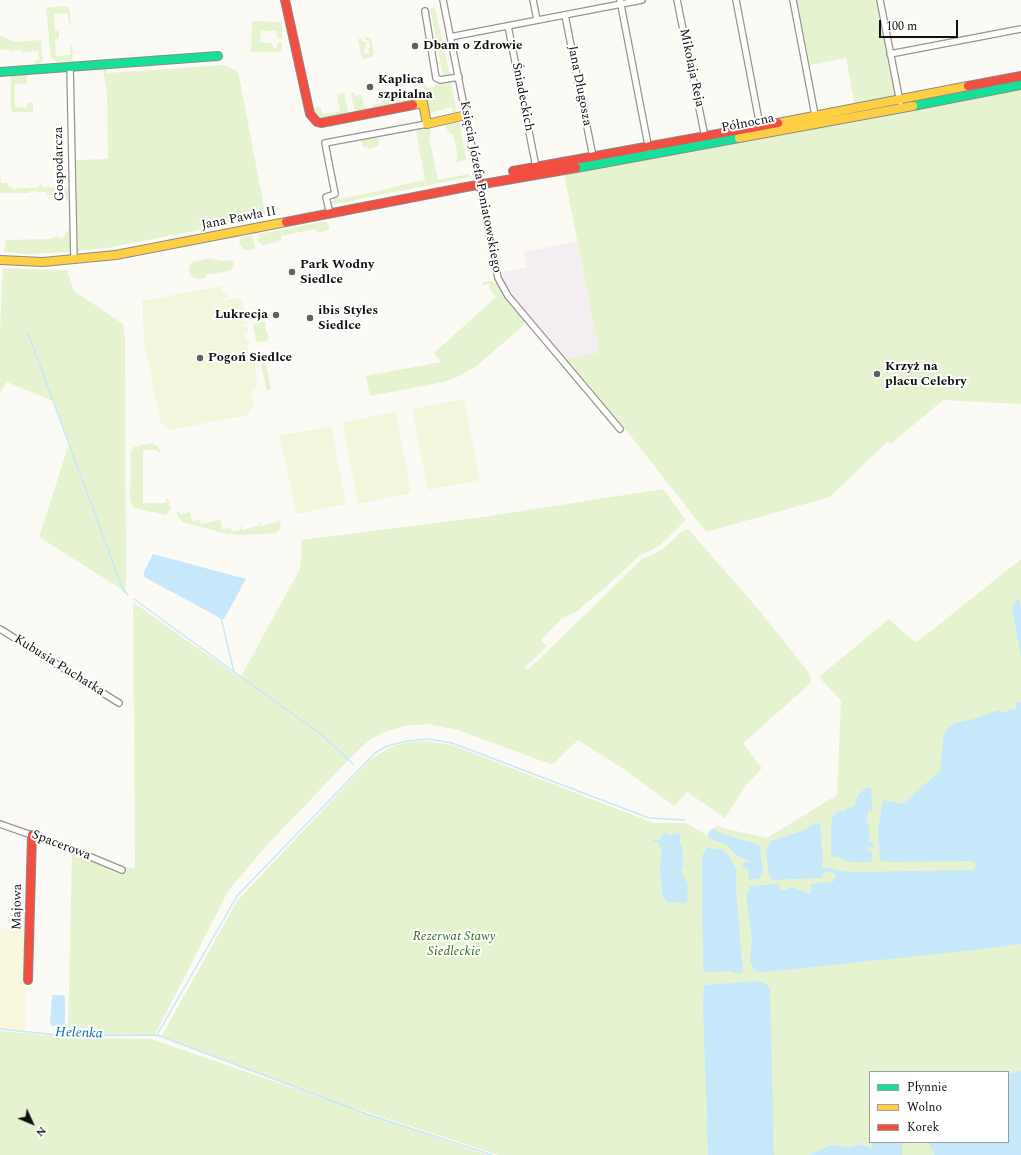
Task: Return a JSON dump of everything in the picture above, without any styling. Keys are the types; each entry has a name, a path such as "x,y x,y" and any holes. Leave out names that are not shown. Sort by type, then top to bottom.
{"street":[{"path":"285,0 310,114 314,120 321,123 423,103 427,124"},
{"name":"Księcia Józefa Poniatowskiego","path":"443,0 498,278 504,289 620,429"},
{"path":"533,0 537,20"},
{"path":"450,37 565,15 620,2 642,0"},
{"name":"Mikołaja Reja","path":"678,0 706,137"},
{"path":"736,0 760,126"},
{"path":"793,0 815,115"},
{"path":"880,0 901,108"},
{"path":"620,2 649,151"},
{"path":"425,11 436,78 440,80 459,76"},
{"name":"Jana Długosza","path":"565,15 593,157"},
{"name":"Śniadeckich","path":"508,26 536,167"},
{"path":"890,54 1021,28"},
{"path":"0,72 218,56"},
{"name":"Gospodarcza","path":"70,66 74,260"},
{"name":"Północna","path":"513,171 593,157 649,151 760,126 1021,76"},
{"name":"Północna","path":"480,185 649,151 901,108 1021,85"},
{"path":"330,214 326,197 335,194 325,143 427,124 466,115"},
{"name":"Jana Pawła II","path":"0,260 44,262 116,255 480,185"},
{"name":"Kubusia Puchatka","path":"0,629 119,703"},
{"name":"Spacerowa","path":"0,824 74,850 122,870"},
{"name":"Majowa","path":"28,980 32,835"}],"shaded area":[{"path":"577,242 599,352 566,359 508,288 504,282 502,272 527,267 524,252"},
{"path":"0,928 27,930 25,1031 0,1029"}],"green space":[{"path":"797,0 878,0 897,96 855,106 846,58 810,65"},
{"path":"65,6 69,8 71,23 68,23 67,13 54,14 55,31 59,31 59,39 55,39 56,56 70,55 71,50 69,45 72,45 73,62 57,62 51,58 46,8"},
{"path":"435,7 450,75 445,76 443,76 431,13 429,13 431,8"},
{"path":"252,21 282,22 282,39 278,38 276,31 261,31 260,42 272,43 273,48 276,48 278,43 282,42 281,52 251,52"},
{"path":"0,35 15,42 41,40 43,61 39,65 36,65 34,61 39,60 38,51 22,52 22,50 0,50"},
{"path":"367,37 371,39 374,55 372,57 362,59 358,39 361,38 362,41 367,42 363,53 369,54 369,41 364,38"},
{"path":"224,65 237,71 239,76 266,217 107,248 78,251 76,160 108,159 107,93 103,69 106,69 107,73"},
{"path":"27,72 27,84 15,84 15,107 27,108 27,103 33,103 33,112 11,112 11,73"},
{"path":"413,79 416,83 419,97 418,100 372,110 372,105 381,103 379,96 414,89"},
{"path":"451,83 457,112 453,113 452,107 431,113 429,112 423,84 426,85 427,88 435,87 435,84"},
{"path":"1021,88 1021,404 943,400 891,444 887,442 830,497 706,532 623,426 566,359 599,352 564,173 655,158 685,151"},
{"path":"353,92 355,96 361,94 364,106 367,107 368,111 359,112 354,109 351,93"},
{"path":"344,93 348,111 346,113 319,119 315,116 313,108 321,107 322,114 340,111 337,94"},
{"path":"459,120 466,160 456,162 455,160 458,159 453,133 450,134 443,123"},
{"path":"430,126 431,130 429,137 438,180 469,174 470,177 330,205 330,201 333,201 334,198 338,197 340,199 425,180 416,131 419,127"},
{"path":"376,136 380,143 378,146 368,149 367,147 363,147 361,139"},
{"path":"0,173 1,183 8,183 8,187 12,187 13,190 18,188 36,188 42,183 42,187 66,187 66,189 68,189 68,201 65,195 46,195 46,192 30,191 29,193 0,193"},
{"path":"267,221 115,252 86,256 86,253 137,246"},
{"path":"326,221 330,227 328,230 317,233 315,229 281,236 281,240 278,242 262,245 261,243 258,243 257,238 260,237 259,234"},
{"path":"69,229 70,252 28,254 4,252 6,240 50,239 57,236 62,239"},
{"path":"252,235 255,249 244,250 239,244 241,237"},
{"path":"210,258 221,261 233,260 234,267 229,271 205,275 205,278 197,279 191,276 188,269 192,262"},
{"path":"3,268 67,270 74,291 123,324 125,338 126,592 39,537 69,444 53,401 7,382 0,393 0,330"},
{"path":"491,281 498,284 507,299 524,319 524,325 474,368 457,377 444,382 370,396 366,376 441,362 434,353 496,297 490,289 489,284 483,285 483,282"},
{"name":"Pogoń Siedlce","path":"221,286 221,291 227,294 228,298 222,299 223,301 238,298 238,300 242,299 247,324 243,325 243,327 247,327 249,332 245,333 244,329 246,341 250,341 251,344 247,345 249,357 249,353 252,353 253,358 250,359 250,361 254,361 258,386 255,386 255,390 251,391 254,405 248,415 169,430 161,423 144,342 142,301"},
{"path":"256,323 266,323 265,327 269,338 267,341 258,342 256,340 253,326"},
{"path":"264,355 271,389 267,391 259,356"},
{"path":"464,399 480,480 428,490 412,409"},
{"path":"396,412 411,493 358,504 343,422"},
{"path":"331,426 346,504 296,514 280,436"},
{"path":"150,443 158,446 160,452 158,454 157,450 143,450 143,503 166,503 166,499 168,499 171,508 165,515 135,508 130,500 131,451 134,447"},
{"path":"663,489 686,520 660,545 640,555 607,586 576,612 561,619 541,640 547,646 525,667 528,670 643,558 663,549 682,531 688,529 759,610 810,674 811,683 743,743 762,768 745,787 725,818 687,792 674,806 625,770 578,740 553,764 550,764 458,730 428,724 404,726 382,733 360,748 266,846 228,891 155,1035 68,1036 72,852 106,865 108,869 122,874 122,867 135,868 133,602 240,678 300,569 302,554 301,540 483,517"},
{"path":"179,511 180,514 190,512 192,521 200,520 201,524 220,520 222,529 231,528 232,532 240,530 240,526 242,530 259,526 260,522 261,526 278,522 278,519 281,526 275,533 244,535 226,534 183,522 178,517 177,513"},
{"name":"Rezerwat Stawy Siedleckie","path":"1021,559 1021,1155 498,1155 355,1108 354,1109 486,1155 0,1155 0,1031 80,1038 151,1039 334,1102 161,1037 237,901 370,760 390,747 408,742 427,741 452,745 654,823 686,823 707,835 717,825 723,828 767,838 837,795 841,701 819,677 889,619 917,642"}],"water":[{"path":"153,554 246,579 224,619 222,619 146,578 144,576 144,572"},
{"path":"1017,599 1019,600 1021,609 1021,658 1012,606"},
{"path":"1017,702 1021,702 1021,944 764,972 754,970 750,961 752,941 746,899 750,886 778,884 780,886 778,890 785,890 791,887 811,894 811,884 833,882 837,874 824,871 822,878 774,880 769,875 766,850 771,841 805,830 814,824 820,823 823,868 833,868 835,870 853,872 974,870 976,865 975,862 970,861 891,862 880,860 878,830 883,800 903,804 940,771 944,734 949,727 955,723 974,719 998,710 1006,713 1009,709 1013,710 1016,707"},
{"path":"866,787 872,788 872,812 869,810 866,819 869,827 869,840 870,843 872,842 874,847 869,847 867,850 873,851 871,862 849,862 838,857 834,857 831,855 831,827 833,823 831,817 835,815 836,812 843,811 844,813 846,809 854,806 858,796"},
{"path":"713,828 720,833 751,842 760,847 763,873 760,878 749,880 748,869 743,867 744,862 747,863 748,860 737,856 726,844 708,837 709,832"},
{"path":"678,832 681,837 679,841 682,844 683,866 681,872 688,884 687,901 683,904 678,902 668,903 663,896 660,868 662,850 658,842 653,841 652,839 660,840 663,834 666,833 669,835 676,834"},
{"path":"707,848 722,849 728,855 736,869 736,891 743,971 740,974 730,971 706,972 703,969 702,857"},
{"path":"757,981 766,984 770,988 774,1155 708,1155 703,1003 704,985"},
{"path":"53,995 63,995 65,997 65,1023 61,1027 52,1026 50,1023"},
{"path":"1021,1071 1021,1155 934,1155 935,1151 931,1149 929,1143 1009,1143 1009,1074"},
{"path":"872,1143 902,1143 902,1155 809,1155 829,1146 835,1145 848,1148 861,1144 872,1149"}],"waterway":[{"path":"28,333 123,590 128,595"},
{"path":"134,599 234,672"},
{"path":"221,618 234,672 321,734 353,764"},
{"path":"157,1035 237,896 375,753 387,746 407,741 428,739 452,743 649,818 684,820"},
{"name":"Helenka","path":"0,1029 68,1036 157,1035 367,1114 492,1155"}],"traffic: fast":[{"path":"0,72 218,56"},
{"path":"913,106 1021,85"},
{"path":"576,168 739,138"}],"traffic: slow":[{"path":"778,123 968,86"},
{"path":"413,105 423,103 427,124 466,115"},
{"path":"739,138 913,106"},
{"path":"0,260 43,262 116,255 286,222"}],"traffic: jam":[{"path":"285,0 310,114 317,122 321,123 413,105"},
{"path":"968,86 1021,76"},
{"path":"513,171 778,123"},
{"path":"286,222 466,187 576,168"},
{"path":"28,980 32,835"}],"place":[{"name":"Dbam o Zdrowie","path":"415,46"},
{"name":"Kaplica szpitalna","path":"370,87"},
{"name":"Park Wodny Siedlce","path":"292,272"},
{"name":"Lukrecja","path":"276,315"},
{"name":"ibis Styles Siedlce","path":"310,318"},
{"name":"Pogoń Siedlce","path":"200,358"},
{"name":"Krzyż na placu Celebry","path":"877,374"}]}
